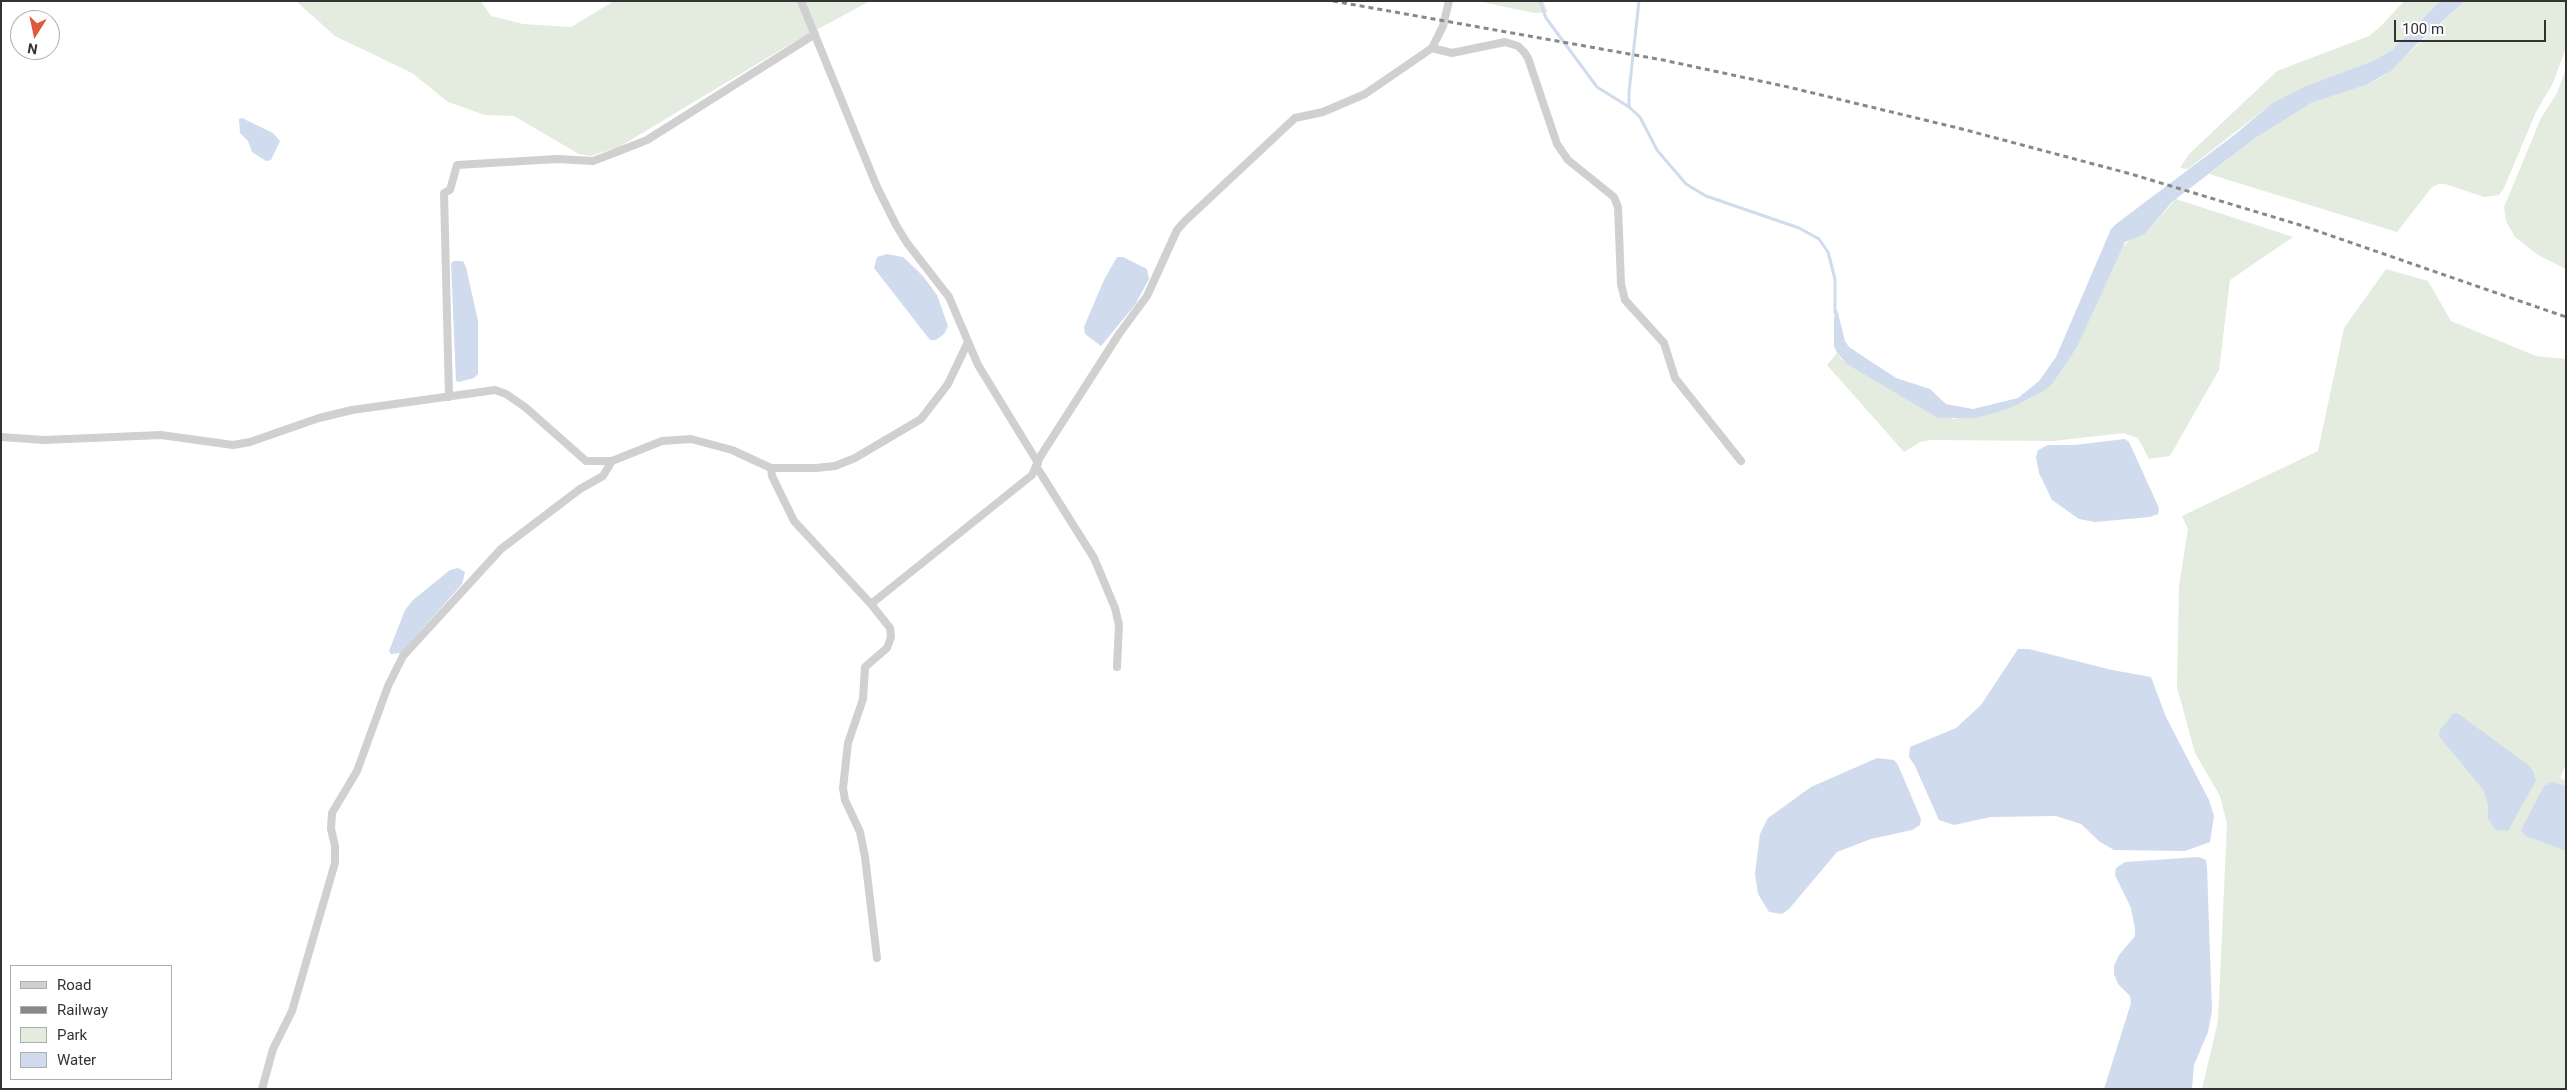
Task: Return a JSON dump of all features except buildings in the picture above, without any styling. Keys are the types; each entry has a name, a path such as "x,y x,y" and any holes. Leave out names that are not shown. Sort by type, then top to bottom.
{"street":[{"path":"801,1 877,187 907,243 953,304 967,344 978,365 1094,558 1115,608 1119,625 1117,667"},
{"path":"871,604 1027,480 1119,334 1147,296 1176,230 1295,118 1323,112 1365,94 1432,48 1443,26 1449,1"},
{"path":"449,397 444,193 450,190 458,165 556,159 593,161 647,140 815,34"},
{"path":"1432,48 1452,53 1505,42 1518,46 1524,52 1528,58 1557,144 1568,160 1614,197 1618,207 1621,284 1624,300 1664,343 1675,378 1741,461"},
{"path":"1,437 44,440 162,435 233,445 250,442 319,418 352,410 494,390 503,392 524,407 582,459 599,462 612,461 662,441 691,439 732,450 771,468 835,466 879,446 921,419 957,369 967,344"},
{"path":"262,1089 273,1049 292,1011 335,863 335,846 331,829 332,812 357,772 395,671 404,656 501,549 580,489 602,476 612,461"},
{"path":"771,468 772,476 794,521 871,604 890,628 891,637 887,648 865,667 862,699 848,743 843,788 845,800 860,832 865,857 877,958"}],"green space":[{"path":"296,1 481,1 491,16 523,24 571,27 614,1 870,1 792,43 619,147 590,156 579,154 514,116 485,115 448,102 412,73 335,36"},
{"path":"1478,1 1543,1 1548,12 1534,13"},
{"path":"2404,1 2440,1 2392,50 2373,61 2303,87 2271,104 2188,169 2180,168 2189,154 2277,71 2369,36"},
{"path":"2465,1 2566,1 2566,48 2553,83 2536,112 2504,188 2499,195 2484,197 2445,184 2439,184 2432,187 2397,232 2209,174 2254,139 2311,103 2366,85 2385,75"},
{"path":"2566,69 2566,269 2538,255 2515,237 2506,221 2504,207 2541,118 2557,93"},
{"path":"2176,199 2293,237 2230,280 2219,370 2170,456 2149,459 2138,438 2124,433 2053,441 1930,440 1920,442 1904,452 1827,365 1837,353 1841,359 1952,419 1995,413 2028,400 2041,393 2077,347 2121,248 2131,239 2145,234"},
{"path":"2386,269 2428,281 2451,321 2536,356 2566,359 2566,764 2560,778 2566,781 2566,1089 2202,1089 2218,1021 2227,824 2220,796 2195,753 2177,687 2179,586 2188,529 2182,516 2318,451 2344,328"}],"water":[{"path":"2440,1 2465,1 2416,45 2391,71 2366,85 2311,103 2254,139 2172,202 2145,234 2125,242 2077,347 2052,384 2041,393 2015,406 1995,413 1974,418 1938,418 1847,364 1837,353 1834,346 1834,317 1837,309 1845,341 1849,347 1896,378 1930,389 1946,404 1973,409 2018,398 2039,381 2056,357 2111,229 2116,224 2233,136 2271,104 2303,87 2373,61 2392,50"},
{"path":"242,118 273,133 280,141 271,160 266,161 252,152 248,141 240,133 239,119"},
{"path":"887,254 903,257 923,276 937,295 948,326 944,334 936,340 930,340 874,268 877,257"},
{"path":"1117,257 1123,257 1147,269 1149,279 1135,305 1101,346 1085,334 1084,327 1104,280"},
{"path":"463,261 466,267 478,321 478,374 474,378 459,382 456,381 451,263"},
{"path":"2125,439 2129,442 2159,508 2158,514 2150,517 2095,522 2079,519 2052,500 2039,473 2036,457 2038,450 2048,445 2074,445"},
{"path":"458,568 465,572 462,584 401,653 391,654 389,651 405,610 413,600 450,570"},
{"path":"2018,649 2029,649 2112,670 2151,677 2166,717 2209,800 2214,816 2210,842 2185,851 2114,850 2100,842 2081,824 2056,816 1991,817 1954,825 1939,820 1915,766 1909,757 1910,747 1956,728 1981,705"},
{"path":"2457,713 2527,764 2533,771 2536,780 2508,831 2496,830 2488,819 2488,805 2484,791 2439,736 2440,730 2453,714"},
{"path":"1877,758 1894,760 1898,765 1921,819 1920,825 1912,830 1871,839 1837,852 1789,909 1782,914 1769,912 1758,894 1755,874 1760,834 1768,818 1811,787"},
{"path":"2552,782 2566,786 2566,851 2526,836 2521,830 2544,786"},
{"path":"2199,857 2206,860 2207,867 2212,1011 2208,1032 2194,1065 2192,1089 2104,1089 2131,1003 2130,996 2118,984 2114,974 2114,966 2119,955 2135,936 2131,908 2115,875 2116,868 2125,862"}],"waterway":[{"path":"1540,1 1546,18 1597,87 1629,107 1640,117 1657,150 1686,184 1706,196 1799,228 1819,239 1828,252 1835,279 1835,313"},
{"path":"1629,107 1639,1"}],"railway":[{"path":"1333,1 1663,60 1788,87 1962,129 2131,174 2300,225 2566,317"}]}
